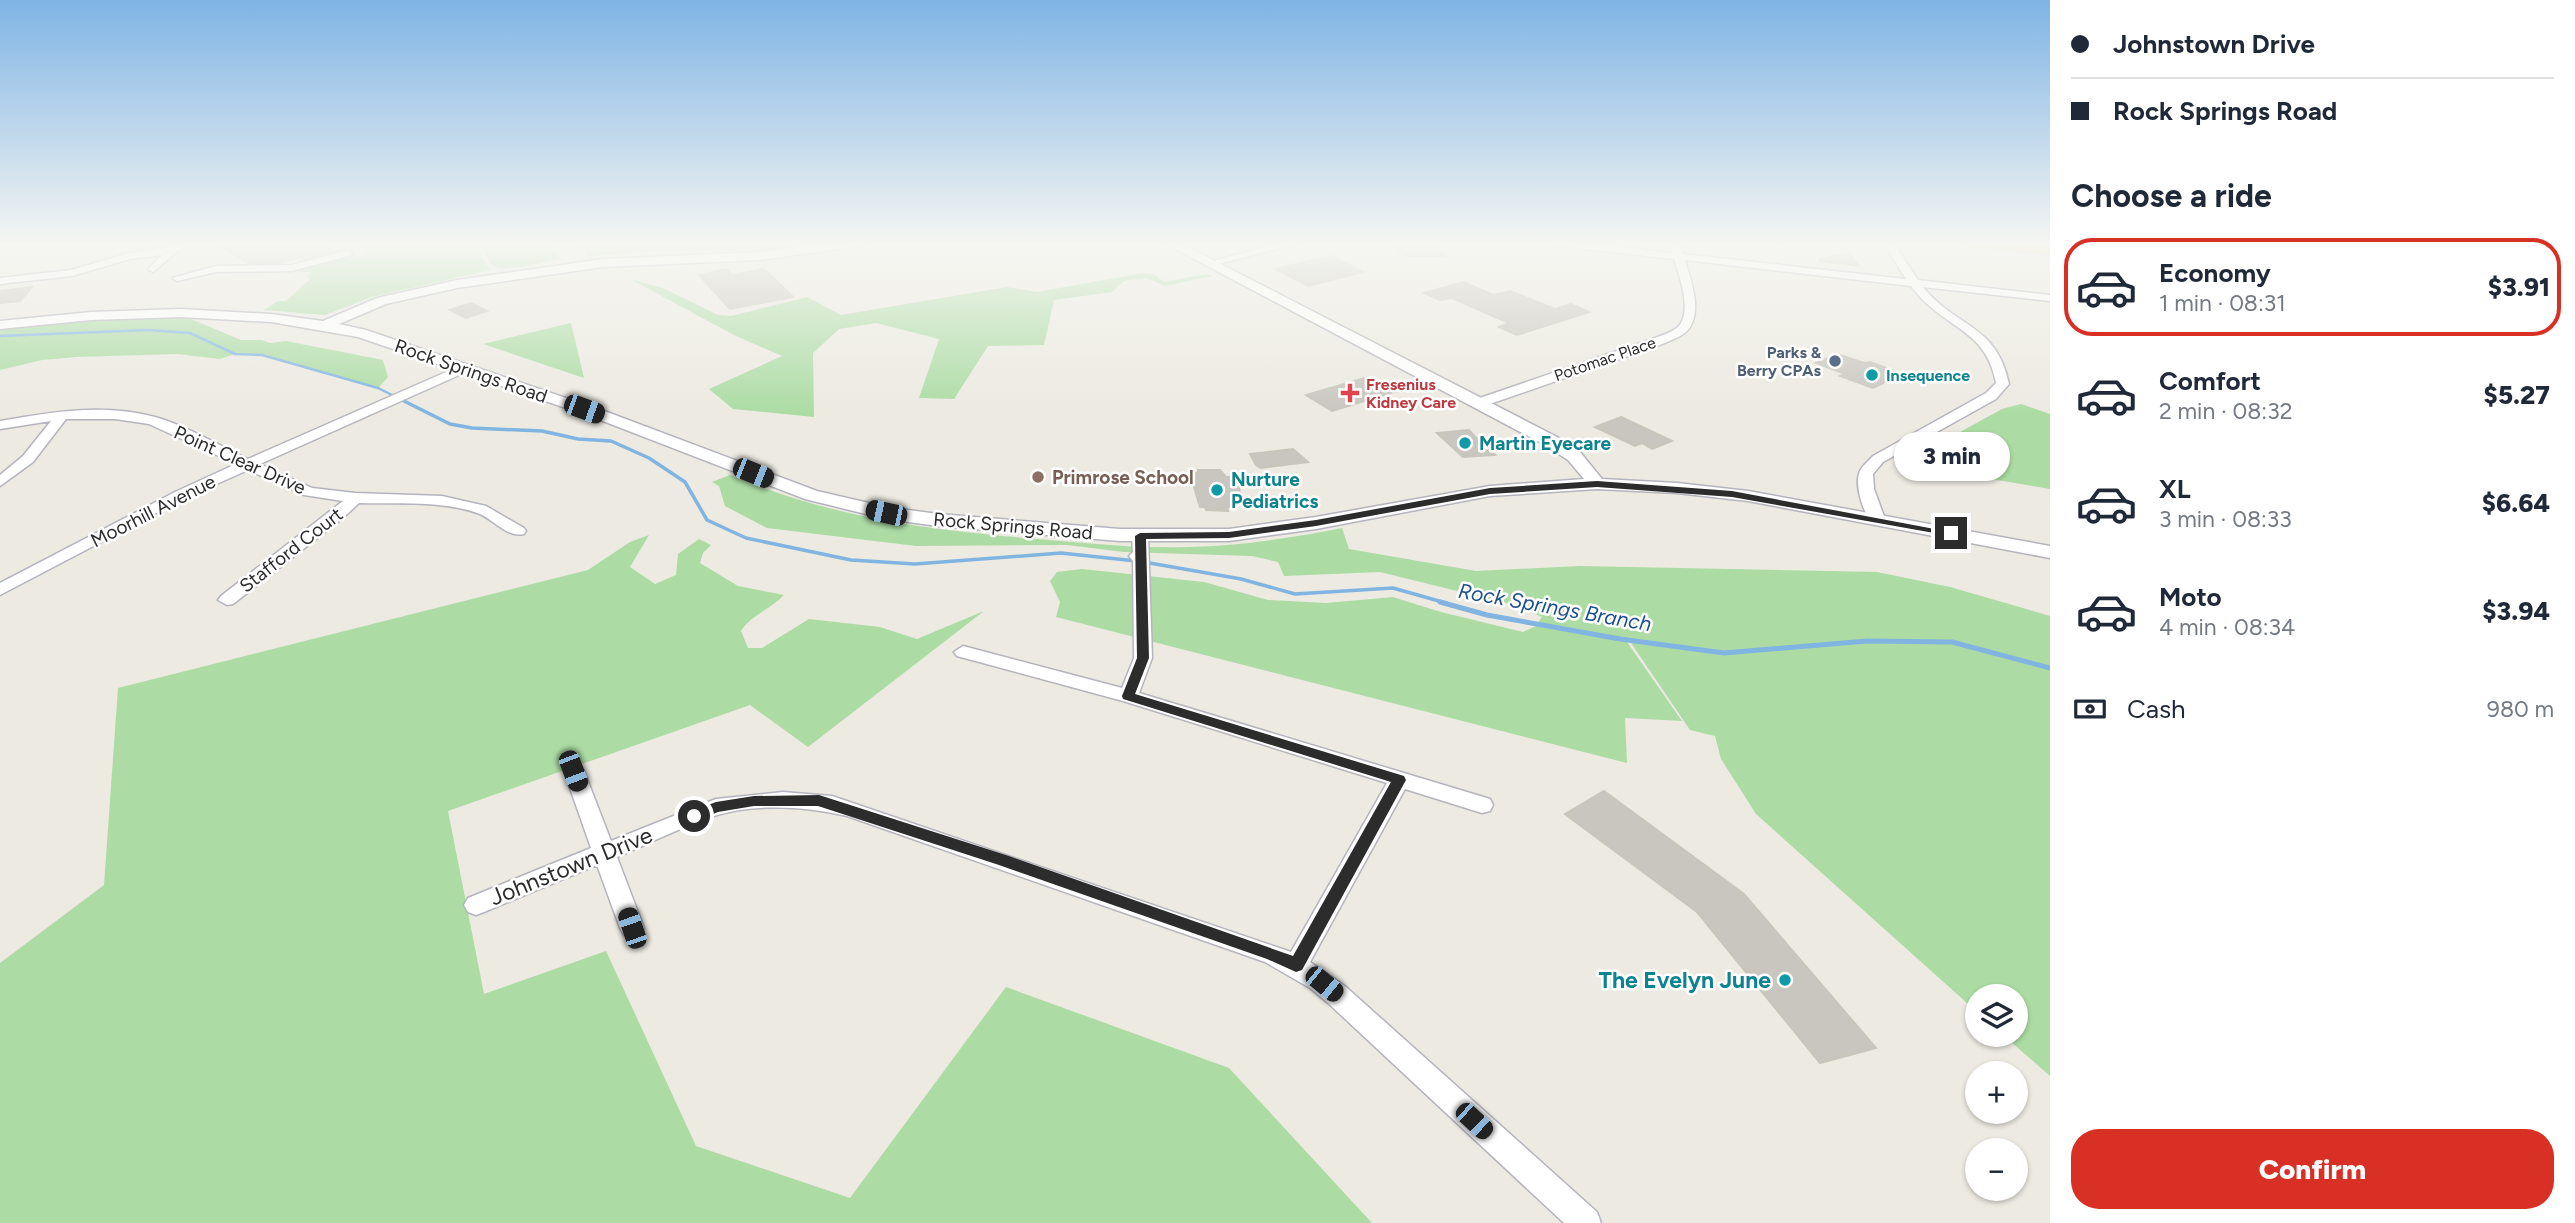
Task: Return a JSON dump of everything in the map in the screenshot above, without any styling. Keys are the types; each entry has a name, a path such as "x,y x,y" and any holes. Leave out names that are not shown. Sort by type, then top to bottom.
{"street":[{"path":"326,325 391,299"},
{"path":"1279,299 1479,403 1574,456 1597,484"},
{"name":"Potomac Place","path":"1479,403 1656,342 1681,330 1690,316 1689,299"},
{"path":"1877,519 1866,489 1866,473 1878,459 1991,396 2003,384 2001,365 1993,348 1928,299"},
{"name":"Rock Springs Road","path":"0,325 94,315 190,312 258,316 326,325 361,333 625,423 773,481 838,503 947,521 1140,536 1229,535 1303,525 1490,491 1597,484 1732,494 2050,552"},
{"name":"Moorhill Avenue","path":"0,590 180,495 462,369"},
{"name":"Point Clear Drive","path":"0,425 62,416 112,413 134,416 153,421 309,492 355,498 442,501 486,511 519,531"},
{"path":"0,482 28,459 62,416"},
{"name":"Stafford Court","path":"227,600 327,524 355,498"},
{"path":"1128,696 1143,658 1140,536"},
{"path":"973,650 1482,805"},
{"path":"573,771 632,928"},
{"path":"1296,965 1399,780"},
{"name":"Johnstown Drive","path":"475,905 716,807 754,801 819,800 1004,860 1272,954 1296,965 1337,995 1586,1223"}],"green space":[{"path":"367,299 325,315 264,310 278,301"},
{"path":"667,299 686,299 718,315 731,316 799,299 811,299 841,315 935,299 1061,299 1054,300 1044,345 988,346 954,399 919,398 939,339 876,323 839,329 813,353 814,417 733,409 709,389 782,356 734,335"},
{"path":"136,317 191,319 241,340 262,340 270,343 286,341 383,360 388,377 378,388 262,355 235,354 220,359 177,354 76,357 42,360 0,370 0,329"},
{"path":"571,323 584,378 483,344"},
{"path":"2021,404 2050,414 2050,489 1915,466 1909,460 2002,409"},
{"path":"730,475 839,511 911,525 1127,546 1227,545 1342,528 1349,549 1476,571 1580,566 1877,572 1950,587 2050,616 2050,1076 2017,1047 2028,1047 2028,984 1965,984 1965,1001 1756,814 1721,759 1715,736 1690,730 1629,640 1537,624 1542,617 1518,606 1380,572 1284,576 1278,562 1252,556 1124,552 1067,545 916,546 767,528 725,506 719,486 712,482"},
{"path":"649,535 630,567 655,584 676,575 678,554 699,539 711,545 703,553 700,563 738,586 784,595 741,631 748,648 762,648 809,619 880,627 917,639 984,611 808,747 750,705 448,811 484,994 606,951 696,1146 850,1198 1006,987 1229,1068 1372,1223 0,1223 0,963 104,885 118,688 588,570 630,542"},
{"path":"1082,569 1204,582 1268,600 1326,603 1393,597 1523,632 1536,626 1627,642 1682,721 1625,718 1627,763 1056,617 1060,602 1050,581 1057,572"}],"building":[{"path":"0,299 22,299 20,301 0,303"},
{"path":"721,299 782,299 730,309"},
{"path":"1454,299 1530,299 1555,309 1571,304 1589,312 1517,335 1499,327 1509,323"},
{"path":"471,303 487,311 466,318 450,310"},
{"name":"Insequence","path":"1837,354 1903,374 1873,388 1840,376 1845,374 1816,363"},
{"name":"Fresenius Kidney Care","path":"1368,377 1394,392 1332,411 1306,395"},
{"path":"1621,417 1672,441 1652,449 1642,443 1635,446 1595,427"},
{"name":"Martin Eyecare","path":"1469,430 1495,455 1463,457 1437,433"},
{"path":"1293,449 1308,462 1261,468 1250,454"},
{"name":"Nurture Pediatrics","path":"1198,470 1220,470 1226,477 1237,477 1242,503 1231,503 1232,507 1227,507 1228,511 1206,510 1205,507 1200,507 1193,484 1196,484 1194,473 1198,473"},
{"name":"The Evelyn June","path":"1604,791 1744,894 1876,1048 1820,1063 1697,912 1565,814"}],"waterway":[{"name":"Rock Springs Branch","path":"0,336 149,330 190,333 235,354 262,355 378,388 450,424 472,428 542,431 578,439 611,441 649,458 685,482 707,520 746,538 851,560 915,564 1061,553 1136,561"},
{"name":"Rock Springs Branch","path":"1144,562 1241,579 1295,594 1393,588 1446,603"},
{"name":"Rock Springs Branch","path":"1440,602 1487,615 1620,639 1724,653 1867,641 1952,642 2050,668"}],"place":[{"name":"Parks & Berry CPAs","path":"1835,361"},
{"name":"Insequence","path":"1872,375"},
{"name":"Fresenius Kidney Care","path":"1350,393"},
{"name":"Martin Eyecare","path":"1465,443"},
{"name":"Primrose School","path":"1038,477"},
{"name":"Nurture Pediatrics","path":"1217,490"},
{"name":"The Evelyn June","path":"1785,980"}],"route":[{"path":"694,816 716,807 754,801 819,800 1004,860 1272,954 1296,965 1399,780 1128,696 1143,658 1140,536 1229,535 1316,523 1490,491 1597,484 1732,494 1951,533"}]}
